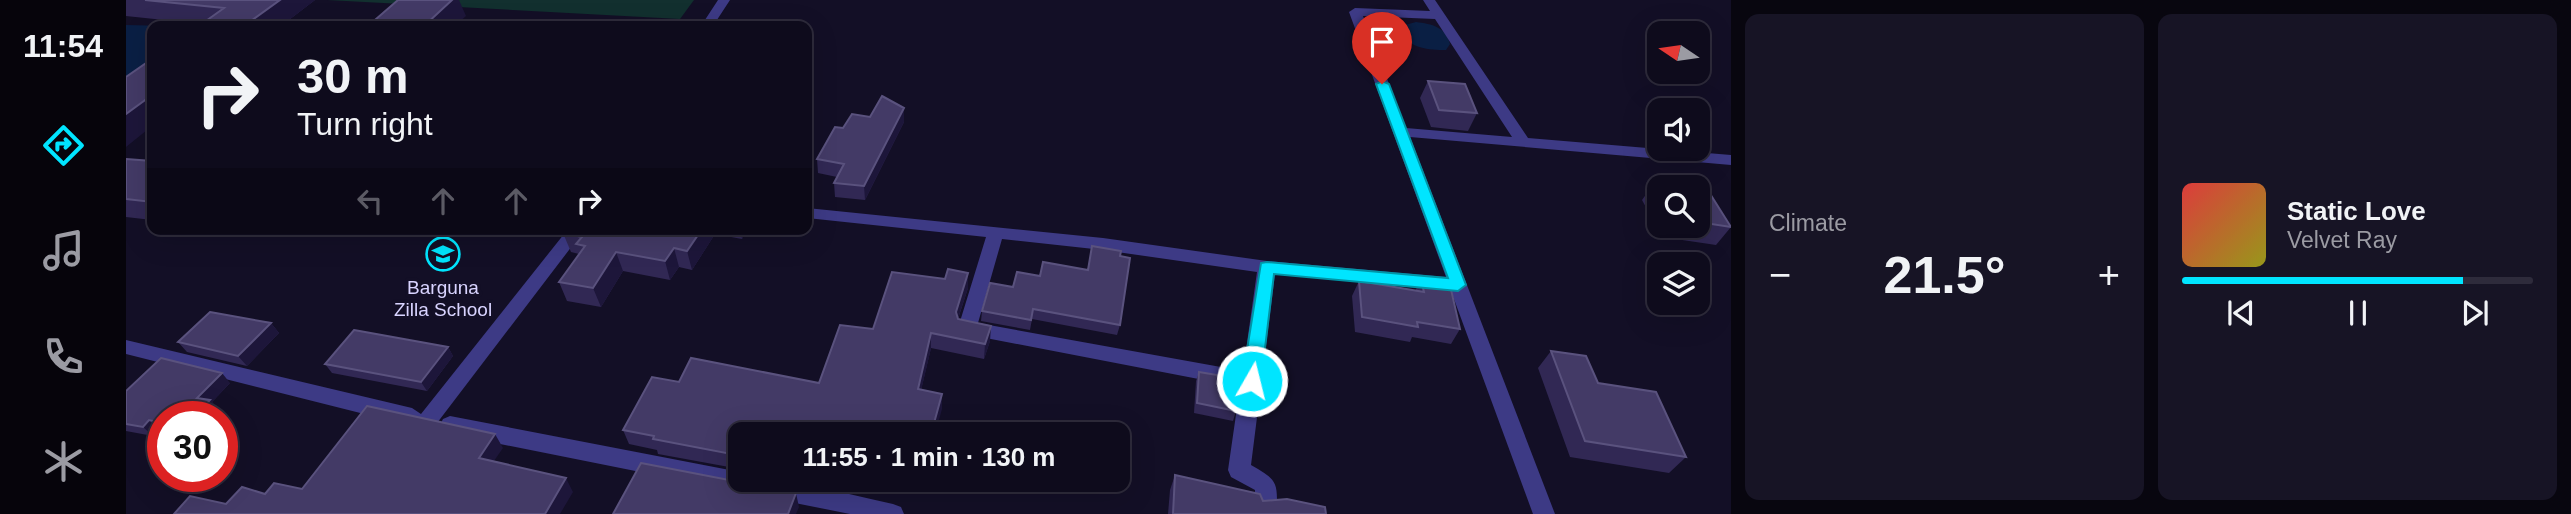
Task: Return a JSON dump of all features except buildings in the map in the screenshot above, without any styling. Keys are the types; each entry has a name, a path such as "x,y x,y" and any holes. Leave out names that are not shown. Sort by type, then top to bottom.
{"street":[{"path":"711,21 724,0"},
{"path":"1429,0 1522,141"},
{"path":"1440,15 1355,12 1544,514"},
{"path":"1401,132 1731,160"},
{"path":"812,213 1103,244 1267,267 1458,285"},
{"path":"996,232 967,328 1252,381"},
{"path":"427,421 572,235"},
{"path":"1266,514 1266,485 1239,470 1267,267"},
{"path":"126,347 427,421 806,494 892,514"}],"green space":[{"path":"327,0 694,0 680,19"}],"water":[{"path":"1416,22 1433,25 1442,30 1450,44 1446,50 1426,49 1409,42 1401,31 1405,25"},
{"path":"126,25 147,25 147,90 126,105"}],"place":[{"name":"Barguna Zilla School","path":"443,254"}],"route":[{"path":"1252,381 1267,267 1458,285 1382,84"}]}
